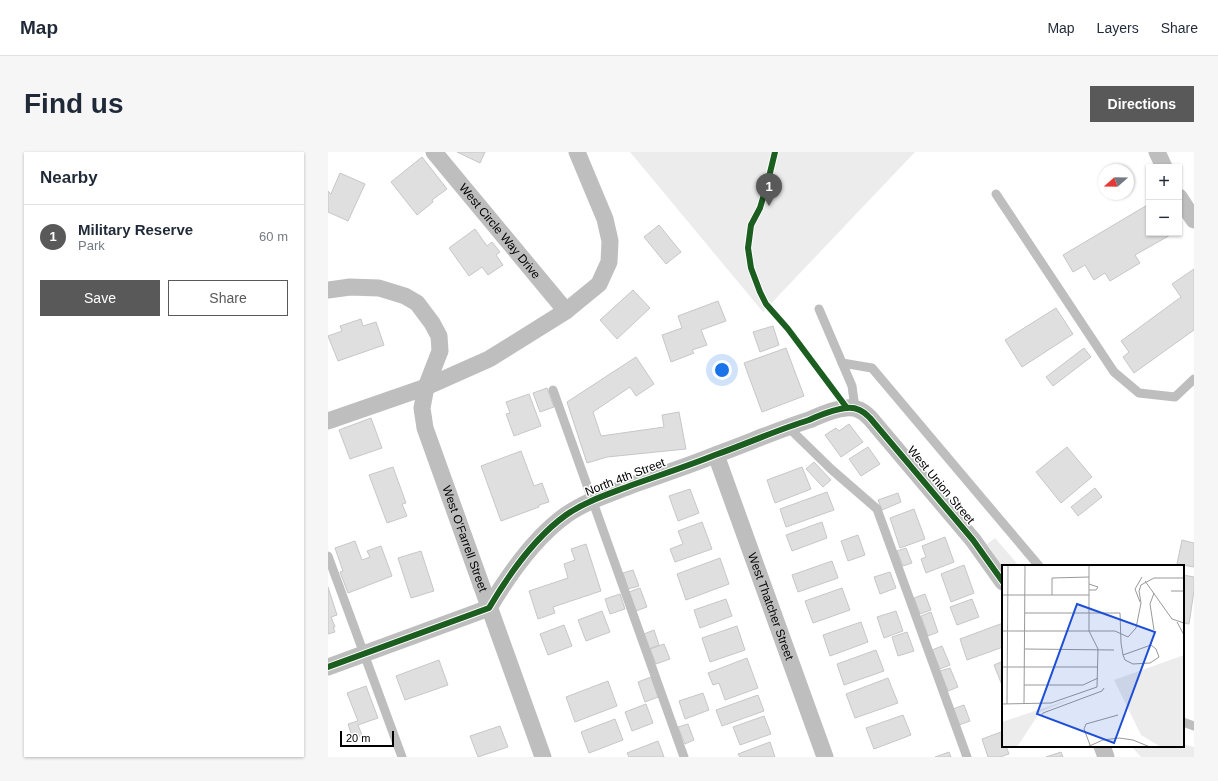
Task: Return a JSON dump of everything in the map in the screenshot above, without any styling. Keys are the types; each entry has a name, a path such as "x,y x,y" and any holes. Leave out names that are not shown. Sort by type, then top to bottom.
{"street":[{"name":"West Circle Way Drive","path":"434,152 566,311"},
{"path":"328,421 426,387 489,359 566,311 599,284 609,262 610,240 605,219 577,152"},
{"path":"1157,152 1163,164"},
{"path":"1180,200 1194,220"},
{"name":"West O'Farrell Street","path":"328,290 350,287 379,288 405,296 417,303 432,323 439,336 440,351 426,387 422,408 425,428 543,757"},
{"name":"North 4th Street","path":"489,608 502,587 532,547 553,526 567,515 592,500 838,409 855,408"},
{"name":"West Union Street","path":"855,408 864,411 870,418 973,540 1002,581"},
{"name":"West Thatcher Street","path":"716,455 825,757"},
{"path":"328,667 489,608"},
{"path":"1102,747 1106,757"}],"lane":[{"path":"996,194 1114,372 1139,393 1175,396 1194,379"},
{"path":"819,309 852,386 855,408"},
{"path":"842,362 872,368 1038,565"},
{"path":"553,390 684,757"},
{"path":"788,427 831,469 877,509 967,757"},
{"path":"328,556 402,757"},
{"path":"1184,722 1194,726"}],"shaded area":[{"path":"630,152 915,152 763,312"},
{"path":"995,538 1018,565 1002,565 1002,566 987,544"},
{"path":"1184,744 1194,747 1194,757 1141,757 1132,747 1184,747"}],"building":[{"path":"457,152 485,152 480,163"},
{"path":"422,157 447,189 432,200 433,202 417,215 391,182"},
{"path":"340,173 365,184 348,221 328,212 328,191 331,194"},
{"path":"1146,206 1146,236 1168,236 1135,255 1140,263 1110,281 1105,273 1094,280 1085,265 1073,272 1063,255"},
{"path":"659,225 681,252 666,264 644,237"},
{"path":"475,229 487,246 492,242 500,252 496,255 503,265 488,275 482,267 469,276 449,248"},
{"path":"1194,269 1194,330 1134,373 1123,357 1129,352 1121,341 1181,297 1172,284"},
{"path":"633,290 650,308 617,339 600,320"},
{"path":"718,301 726,321 701,330 707,345 692,350 694,353 671,362 662,335 682,328 678,316"},
{"path":"1056,308 1073,334 1022,367 1005,340"},
{"path":"361,319 363,326 376,322 384,345 338,361 328,336 342,331 340,326"},
{"path":"773,326 779,345 760,352 753,332"},
{"path":"786,348 804,396 762,412 744,363"},
{"path":"1084,348 1091,357 1053,386 1046,377"},
{"path":"636,357 654,384 636,396 630,387 593,412 601,436 664,427 662,415 679,412 686,449 607,457 587,463 567,402"},
{"path":"547,388 554,407 540,412 533,393"},
{"path":"529,394 541,426 514,436 506,414 510,413 506,402"},
{"path":"371,418 382,448 350,459 339,430"},
{"path":"849,424 863,442 841,457 825,435 836,428 839,431"},
{"path":"868,447 880,464 861,476 849,459"},
{"path":"1067,447 1092,477 1061,503 1036,472"},
{"path":"521,451 534,486 542,483 549,502 501,521 481,466"},
{"path":"814,462 831,480 823,487 806,469"},
{"path":"393,467 406,503 402,504 407,516 387,523 369,475"},
{"path":"802,467 811,489 775,503 767,480"},
{"path":"1095,488 1102,497 1078,516 1071,507"},
{"path":"690,489 699,513 678,521 669,496"},
{"path":"827,492 834,510 786,527 780,509"},
{"path":"898,493 901,502 882,510 878,500"},
{"path":"914,509 925,539 900,548 890,518"},
{"path":"702,522 712,549 675,562 670,549 683,544 678,531"},
{"path":"822,522 827,538 792,551 786,535"},
{"path":"858,535 865,555 848,561 841,541"},
{"path":"945,537 954,562 926,573 921,559 926,557 922,546"},
{"path":"1182,540 1194,543 1194,567 1177,564"},
{"path":"355,541 362,560 370,557 367,551 381,546 392,576 348,593 340,572 343,571 335,548"},
{"path":"586,544 601,591 553,607 555,613 538,619 529,591 568,578 564,564 575,560 571,549"},
{"path":"906,548 912,563 903,566 897,551"},
{"path":"421,551 434,591 411,598 398,558"},
{"path":"720,558 729,584 686,600 677,574"},
{"path":"832,561 838,578 798,592 792,575"},
{"path":"964,565 974,593 951,602 941,574"},
{"path":"633,570 639,586 628,589 623,573"},
{"path":"890,572 896,588 880,594 874,577"},
{"path":"1184,575 1194,577 1194,591 1189,624 1184,623"},
{"path":"328,587 337,615 331,617 335,627 333,627 335,632 328,634"},
{"path":"640,588 647,607 636,611 629,592"},
{"path":"842,588 850,610 813,623 805,601"},
{"path":"620,594 625,609 610,614 605,599"},
{"path":"925,594 931,610 920,614 914,598"},
{"path":"726,599 732,616 700,628 694,610"},
{"path":"972,599 979,617 957,625 950,607"},
{"path":"602,611 610,632 586,641 578,620"},
{"path":"896,611 903,631 884,638 877,617"},
{"path":"931,612 938,632 928,636 921,616"},
{"path":"861,622 868,642 830,656 823,635"},
{"path":"1002,623 1002,647 967,660 960,639"},
{"path":"564,625 572,646 548,655 540,634"},
{"path":"737,626 745,650 710,662 702,638"},
{"path":"654,630 659,645 649,649 644,634"},
{"path":"907,632 914,651 898,656 892,637"},
{"path":"664,644 670,659 656,664 650,649"},
{"path":"942,646 950,665 940,669 932,650"},
{"path":"876,650 884,671 844,685 837,664"},
{"path":"747,658 758,688 725,700 719,683 713,685 708,673"},
{"path":"439,660 448,685 405,700 396,676"},
{"path":"1002,661 1002,685 994,665"},
{"path":"950,668 958,687 948,691 940,671"},
{"path":"651,677 658,697 645,702 638,682"},
{"path":"888,678 898,703 855,718 846,694"},
{"path":"608,681 617,706 575,722 566,697"},
{"path":"366,686 378,718 358,725 362,735 353,739 348,724 358,721 347,693"},
{"path":"703,693 709,710 685,719 679,701"},
{"path":"758,695 764,711 722,726 716,710"},
{"path":"646,704 653,723 632,731 625,712"},
{"path":"964,705 970,721 959,725 953,709"},
{"path":"903,715 911,735 874,749 866,728"},
{"path":"764,716 771,734 740,745 733,727"},
{"path":"615,719 623,740 589,753 581,732"},
{"path":"688,724 694,740 685,744 678,727"},
{"path":"500,726 508,747 478,757 470,736"},
{"path":"1001,732 1002,747 1006,747 1009,754 1000,757 988,757 982,739"},
{"path":"658,741 664,757 629,757 627,753"},
{"path":"770,742 775,757 740,757 738,754"},
{"path":"949,752 951,757 935,757"},
{"path":"1061,752 1063,757 1046,757"}],"cycle path":[{"path":"775,152 760,208 751,225 748,248 751,268 766,304 788,329 847,408"},
{"path":"328,667 489,608 523,557 543,534 566,515 582,506 632,485 695,463 827,412 841,409 857,409 862,411 870,418 973,540 1002,581"}],"place":[{"name":"Military Reserve","path":"769,206"}]}
